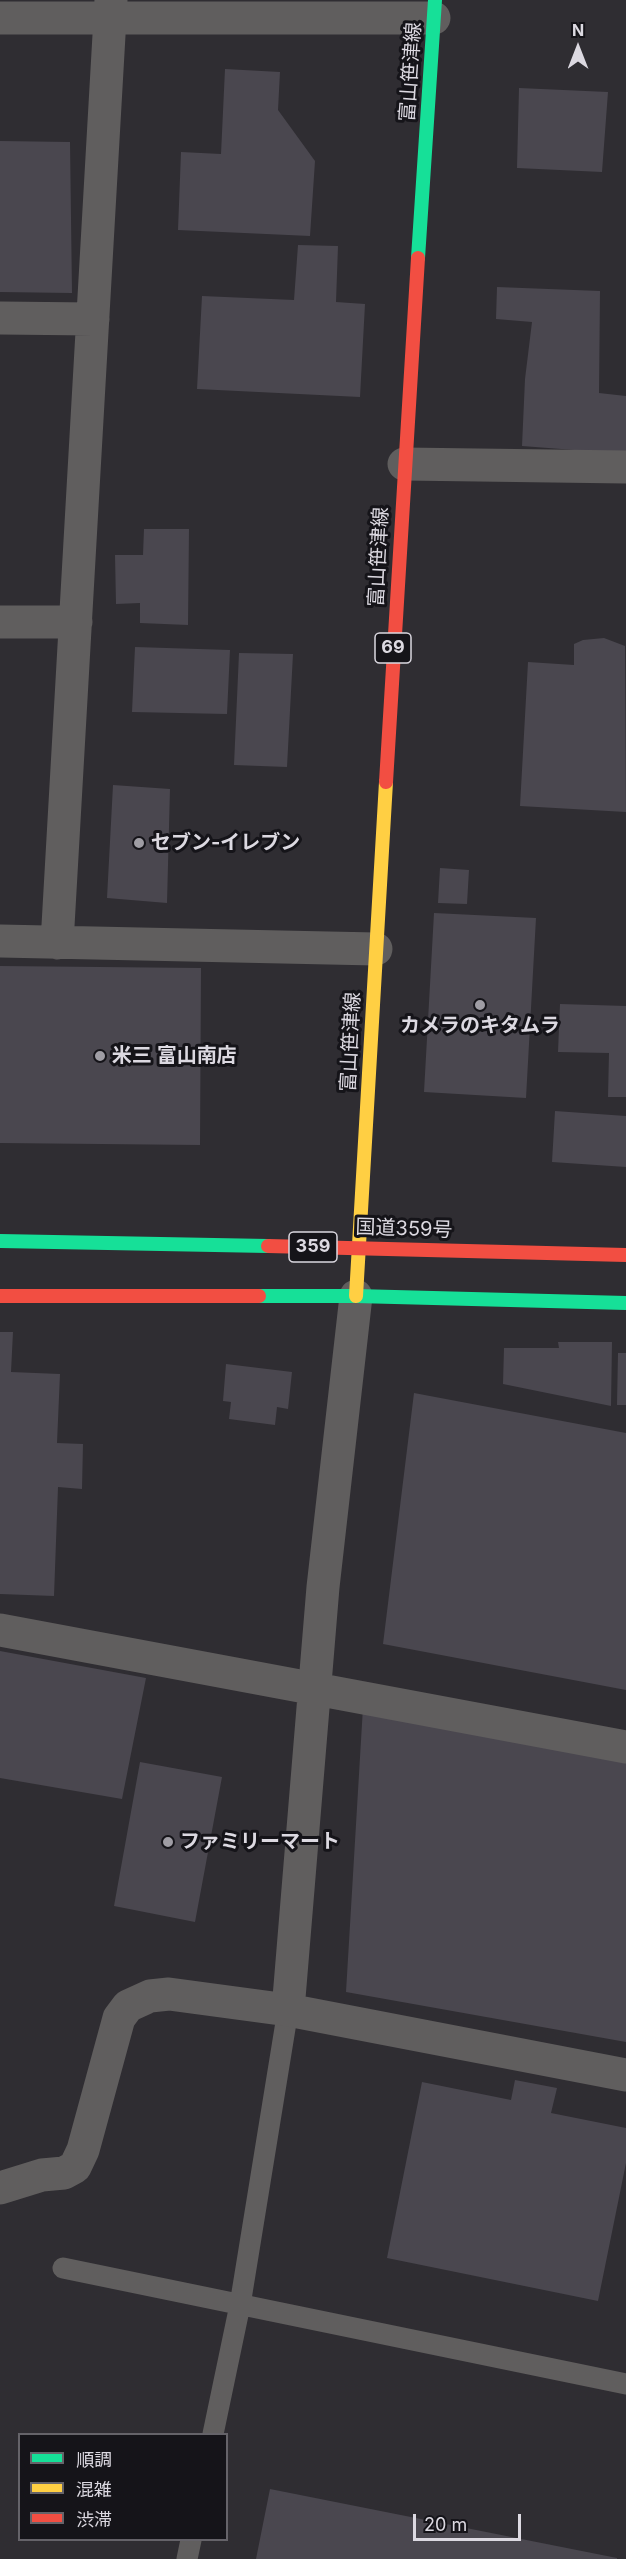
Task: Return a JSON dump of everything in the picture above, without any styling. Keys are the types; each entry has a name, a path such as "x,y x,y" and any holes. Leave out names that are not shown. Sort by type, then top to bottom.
{"main road":[{"name":"富山笹津線","path":"356,1296 404,464 435,9"},
{"name":"国道359号","path":"0,1241 626,1255"},
{"path":"0,1296 356,1296 626,1303"}],"street":[{"path":"57,943 110,9"},
{"path":"0,18 110,9 435,9"},
{"path":"0,318 93,319"},
{"path":"404,464 626,467"},
{"path":"0,622 76,622"},
{"path":"0,941 376,949"},
{"path":"288,2010 323,1587 356,1296"},
{"path":"0,1630 626,1747"},
{"path":"0,2188 42,2175 64,2174 75,2167 83,2150 119,2018 128,2006 138,2000 169,1994 288,2010 626,2075"}],"lane":[{"path":"213,2433 240,2305 288,2010"},
{"path":"63,2268 626,2384"},
{"path":"187,2559 191,2541"}],"building":[{"path":"225,69 280,72 278,110 315,161 310,236 178,230 181,152 221,154"},
{"path":"519,88 608,92 602,172 517,168"},
{"path":"0,141 70,142 72,293 0,292"},
{"path":"298,245 338,246 336,302 365,304 360,397 197,389 202,296 294,300"},
{"path":"497,287 600,291 599,393 626,396 626,454 522,446 525,379 532,322 496,319"},
{"path":"144,529 189,529 188,625 140,623 140,603 116,604 115,555 143,555"},
{"path":"604,638 625,646 626,812 520,806 528,662 574,665 574,644 583,640"},
{"path":"135,647 230,650 227,714 132,712"},
{"path":"239,653 293,654 287,767 234,765"},
{"name":"セブン-イレブン","path":"113,785 170,789 167,903 107,898"},
{"path":"440,868 469,870 467,904 438,903"},
{"name":"カメラのキタムラ","path":"434,913 536,918 526,1098 424,1092"},
{"name":"米三 富山南店","path":"0,966 201,968 200,1145 0,1143"},
{"path":"560,1004 626,1006 626,1097 608,1097 609,1053 558,1052"},
{"path":"555,1111 626,1116 626,1167 552,1162"},
{"path":"0,1332 13,1332 11,1372 60,1374 57,1443 83,1444 82,1489 58,1487 54,1596 0,1594"},
{"path":"558,1342 612,1342 611,1406 503,1384 504,1348 559,1348"},
{"path":"618,1353 626,1353 626,1405 617,1405"},
{"path":"226,1364 292,1372 288,1409 277,1407 275,1425 229,1419 231,1402 223,1401"},
{"path":"414,1393 626,1433 626,1690 383,1644"},
{"path":"0,1651 146,1678 122,1799 0,1778"},
{"path":"363,1707 626,1763 626,2042 346,1992"},
{"name":"ファミリーマート","path":"140,1762 222,1777 195,1922 114,1906"},
{"path":"515,2080 557,2088 551,2113 626,2128 626,2163 598,2301 387,2258 422,2082 511,2100"},
{"path":"270,2489 617,2558 617,2559 256,2559"}],"traffic: fast":[{"path":"418,258 435,0"},
{"path":"0,1241 268,1246"},
{"path":"259,1296 356,1296 626,1303"}],"traffic: slow":[{"path":"356,1296 386,782"}],"traffic: jam":[{"path":"386,782 418,258"},
{"path":"268,1246 626,1255"},
{"path":"0,1296 259,1296"}],"place":[{"name":"セブン-イレブン","path":"139,843"},
{"name":"カメラのキタムラ","path":"480,1005"},
{"name":"米三 富山南店","path":"100,1056"},
{"name":"ファミリーマート","path":"168,1842"}]}
